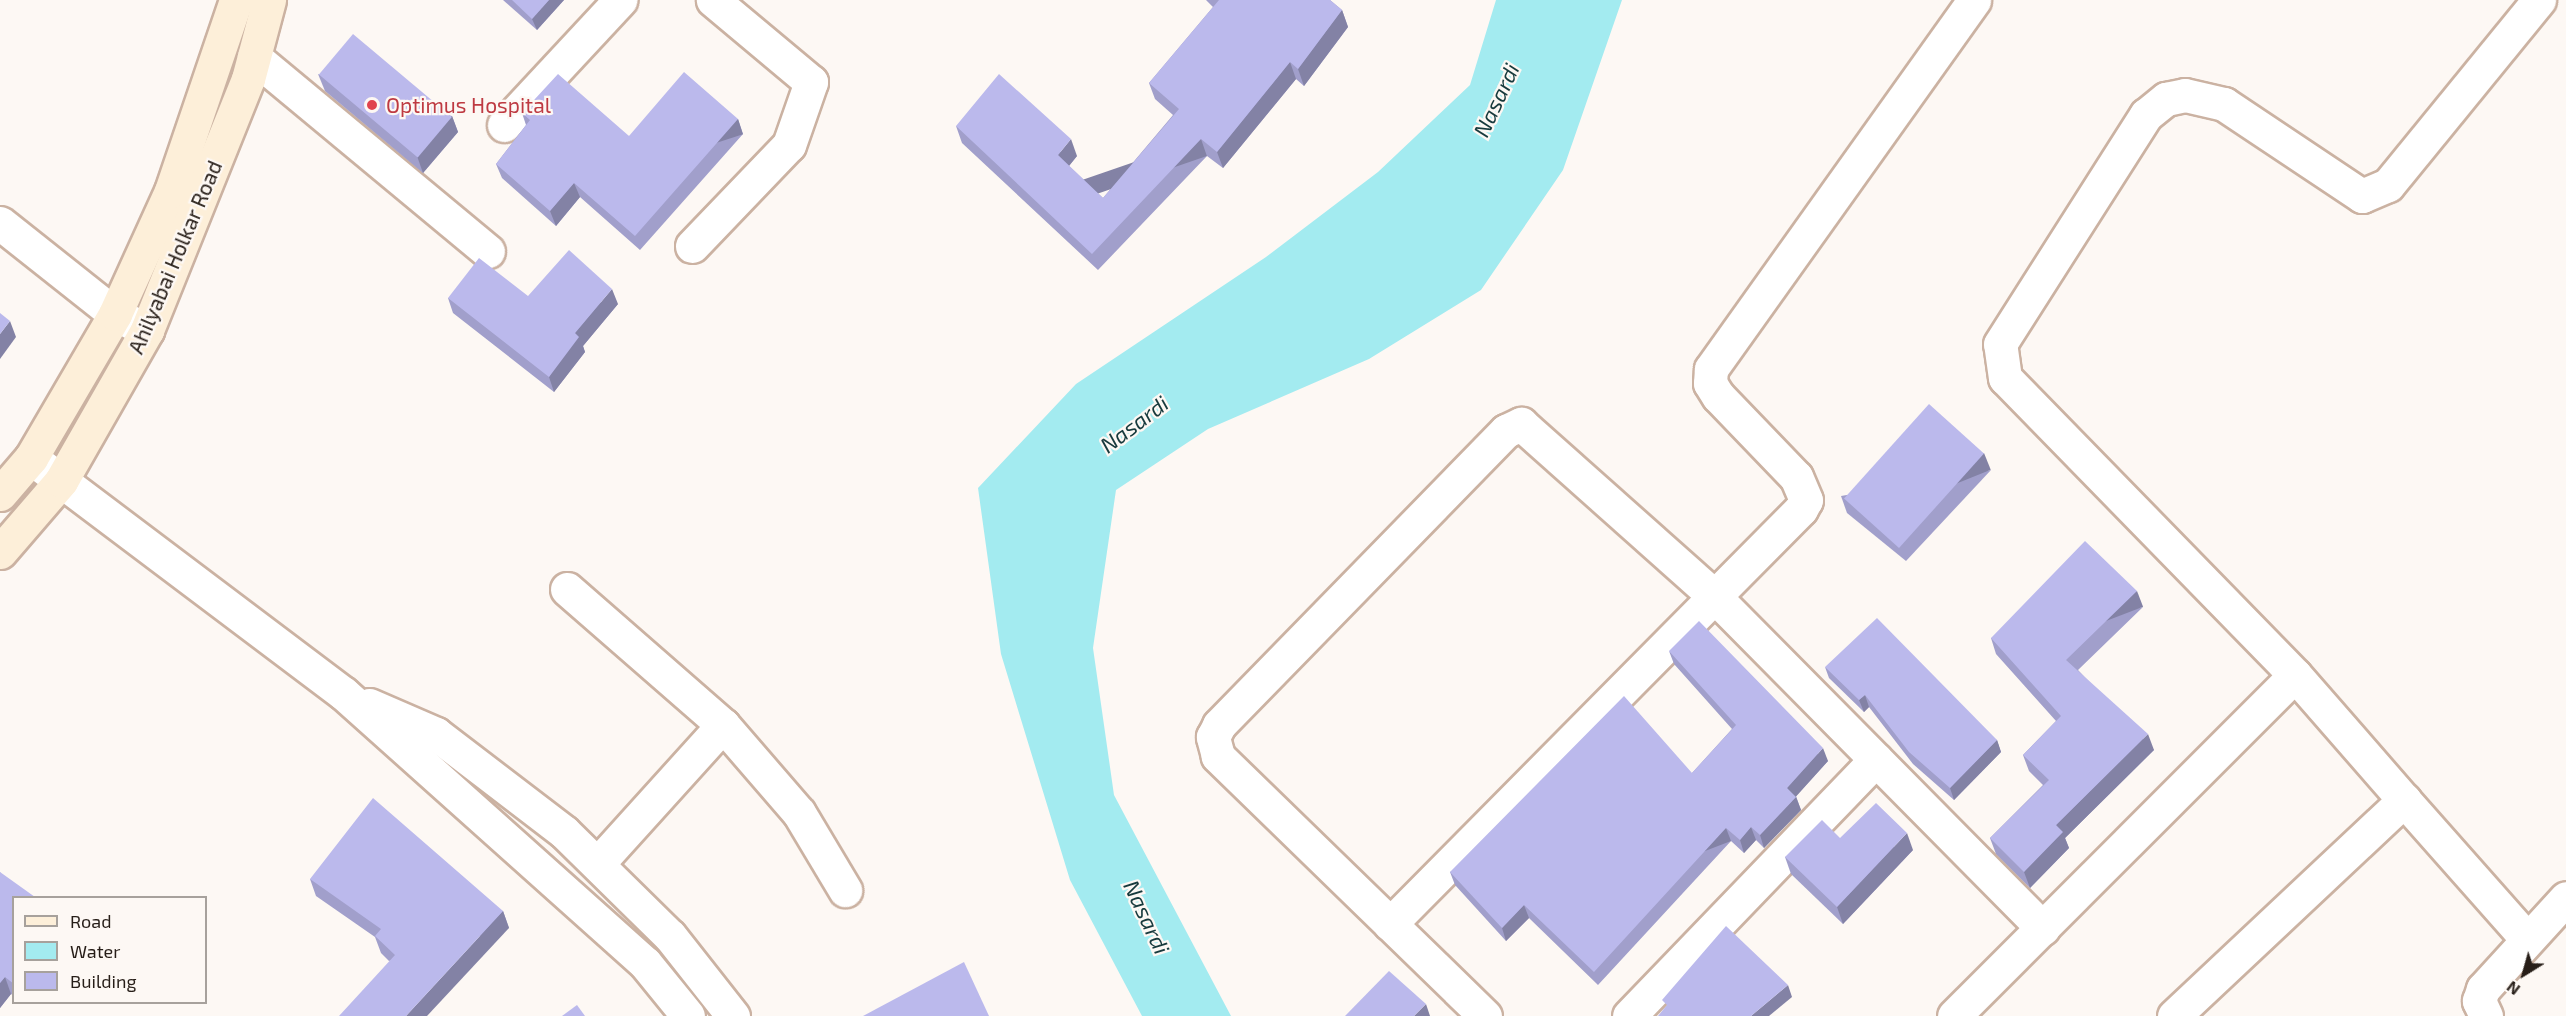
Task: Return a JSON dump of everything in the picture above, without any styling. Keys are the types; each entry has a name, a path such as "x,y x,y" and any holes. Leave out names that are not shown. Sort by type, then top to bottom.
{"main road":[{"name":"Ahilyabai Holkar Road","path":"0,494 31,458 115,314 171,191 236,0"},
{"name":"Ahilyabai Holkar Road","path":"0,552 61,481 147,330 254,57 269,0"}],"street":[{"path":"504,125 620,0"},
{"path":"692,246 789,146 812,82 713,0"},
{"path":"1390,924 1806,500 1796,477 1718,396 1710,383 1710,369 1974,0"},
{"path":"2526,938 2295,675 2006,378 2000,344 2146,114 2166,99 2185,95 2223,104 2362,196 2388,185 2539,0"},
{"path":"254,57 489,251"},
{"path":"0,223 115,314 147,330"},
{"path":"1485,1016 1218,756 1214,737 1512,425 1530,426 1713,595 2043,927"},
{"path":"31,458 343,693 645,963 688,1016"},
{"path":"567,589 723,725 799,813 845,890"},
{"path":"1954,1016 2295,675"},
{"path":"343,693 436,734 598,862 670,936 733,1016"},
{"path":"598,862 723,725"},
{"path":"1629,1016 1876,759"},
{"path":"2174,1016 2404,800"},
{"path":"2486,1016 2479,1001 2483,988 2526,938 2566,897"}],"water":[{"name":"Nasardi","path":"1496,0 1622,0 1563,170 1481,290 1369,359 1208,429 1116,490 1093,648 1114,795 1231,1016 1142,1016 1070,880 1001,654 978,488 1076,384 1266,257 1378,172 1470,85"}],"building":[{"path":"512,0 549,0 532,19"},
{"path":"1219,0 1330,0 1342,10 1298,69 1290,62 1217,152 1201,139 1092,254 956,126 999,74 1071,139 1058,155 1103,198 1179,109 1149,83"},
{"path":"353,34 452,117 418,158 319,75"},
{"path":"684,72 738,119 635,236 574,183 550,211 496,164 530,120 522,113 558,74 629,136"},
{"path":"569,250 612,289 575,333 579,337 549,377 448,298 479,258 528,296"},
{"path":"0,313 10,321 0,334"},
{"path":"1929,404 1984,454 1899,548 1844,498"},
{"path":"2085,541 2137,591 2066,660 2148,734 2056,825 2063,832 2024,872 1990,838 2049,780 2023,755 2061,716 1991,638"},
{"path":"1877,618 1997,740 1950,788 1909,752 1865,695 1859,700 1825,667"},
{"path":"1699,621 1823,748 1787,788 1796,797 1760,835 1751,827 1740,840 1726,828 1594,972 1524,905 1502,928 1450,872 1624,696 1692,773 1736,725 1669,651"},
{"path":"373,798 503,911 406,1016 339,1016 395,955 375,936 381,929 310,879"},
{"path":"1876,803 1907,833 1837,907 1785,857 1822,820 1840,838"},
{"path":"0,872 34,896 12,896 12,982 5,977 0,983"},
{"path":"1726,926 1788,985 1751,1016 1658,1016 1667,1005 1662,1000"},
{"path":"964,962 989,1016 863,1016"},
{"path":"1389,971 1426,1004 1414,1016 1345,1016"},
{"path":"577,1005 585,1016 562,1016"}],"place":[{"name":"Optimus Hospital","path":"372,105"}]}
